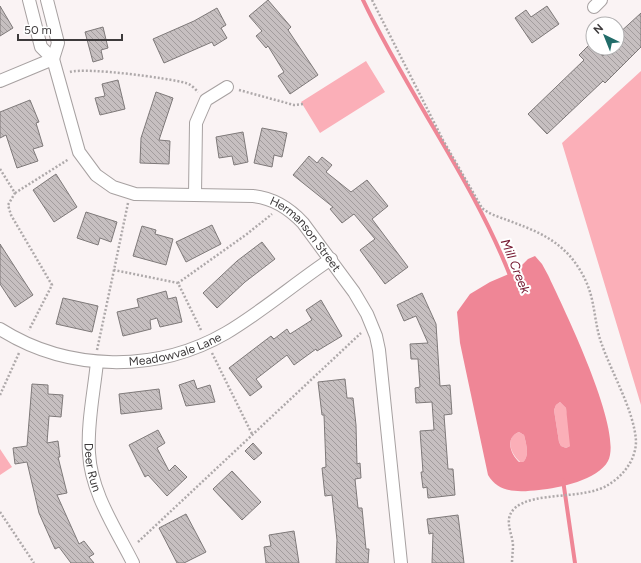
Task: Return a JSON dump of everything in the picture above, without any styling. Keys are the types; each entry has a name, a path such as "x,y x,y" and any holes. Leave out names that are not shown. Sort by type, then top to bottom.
{"street":[{"name":"Hermanson Street","path":"29,0 41,47 53,59 79,152 96,175 113,187 130,192 263,197 282,205 303,223 354,292 372,326 379,350 401,563"},
{"name":"Hermanson Street","path":"47,0 58,43 53,59"},
{"path":"0,80 53,59"},
{"path":"195,194 196,123 206,100 227,87"},
{"name":"Meadowvale Lane","path":"0,329 24,343 43,351 97,362 155,359 174,355 207,343 264,308 330,259"},
{"name":"Deer Run","path":"97,362 88,442 90,463 100,499 133,563"}],"path":[{"path":"372,0 443,140 482,208 490,214 541,232 570,256 582,273 589,288 601,342 633,427 636,442 633,457 627,468 607,486 588,492 523,502 514,508 508,522 513,544 512,563"},
{"path":"58,76 74,71 94,71 188,83 206,100"},
{"path":"227,87 294,105 303,104"},
{"path":"28,332 52,284 8,210 9,200 15,194 79,152"},
{"path":"0,169 15,194"},
{"path":"97,362 97,350 130,192"},
{"path":"114,270 178,283 247,234 282,205"},
{"path":"178,283 201,330"},
{"path":"138,542 252,434 362,333 372,326"},
{"path":"0,396 19,353"},
{"path":"212,353 252,434"},
{"path":"0,512 34,563"}],"shaded area":[{"path":"366,61 385,92 320,133 301,102"},
{"path":"641,71 641,405 562,143"},
{"path":"535,256 542,264 578,340 600,397 611,446 608,461 603,468 587,478 567,485 547,489 517,491 504,489 498,486 488,475 460,343 457,312 470,294 490,282 516,271 528,259","holes":["560,402 566,408 570,446 566,448 561,446 559,442 554,410 556,405","519,432 524,435 526,445 527,453 523,462 519,462 516,459 510,447 512,438"]},
{"path":"560,402 566,408 571,438 570,446 566,448 561,446 559,442 554,410 556,405"},
{"path":"519,432 524,435 526,445 527,453 523,462 520,462 517,459 510,446 512,438"},
{"path":"0,449 12,467 0,475"}],"building":[{"path":"268,0 291,27 288,30 318,75 290,94 278,76 284,72 268,46 266,48 256,36 262,31 249,16"},
{"path":"0,6 13,28 0,36"},
{"path":"547,6 559,24 532,43 515,18 526,10 531,17"},
{"path":"217,8 226,25 221,28 227,38 214,46 212,42 164,63 153,39 194,21"},
{"path":"641,13 641,47 605,83 603,81 547,134 528,114 584,60 579,55 585,49 585,56 625,56 625,28"},
{"path":"103,27 108,48 101,50 103,59 93,62 85,32"},
{"path":"118,80 125,109 100,115 95,98 105,96 102,84"},
{"path":"156,92 173,98 159,140 170,141 169,164 140,163 141,138"},
{"path":"30,100 39,122 36,123 43,146 33,149 38,161 17,168 6,135 0,138 0,112"},
{"path":"262,128 287,133 282,157 274,155 272,167 254,163"},
{"path":"243,132 248,162 234,165 232,156 219,158 216,137"},
{"path":"309,156 317,163 322,157 332,165 326,172 351,192 367,180 388,206 372,219 408,267 385,284 360,250 375,239 354,214 342,223 330,209 333,207 293,175"},
{"path":"56,174 77,207 54,222 33,190"},
{"path":"86,212 117,222 111,242 100,238 98,245 77,238"},
{"path":"212,225 221,244 186,262 176,242"},
{"path":"142,226 156,230 155,234 173,239 166,265 133,256"},
{"path":"262,242 275,259 245,282 217,308 203,293 237,261"},
{"path":"0,244 33,295 15,307 0,284"},
{"path":"166,291 168,299 176,297 182,322 160,327 157,318 150,320 151,329 123,336 117,312 139,307 137,299"},
{"path":"422,293 436,324 440,386 450,385 452,414 444,415 448,469 453,469 455,495 428,498 427,487 423,488 421,472 423,472 420,431 434,430 432,402 416,403 415,388 420,387 418,359 411,359 410,344 428,343 416,316 404,321 397,305"},
{"path":"63,298 98,306 92,332 56,324"},
{"path":"321,300 342,336 317,351 316,349 294,365 287,355 256,379 262,387 250,396 229,368 271,336 274,339 287,329 290,334 312,320 306,310"},
{"path":"345,379 347,398 353,398 356,425 357,464 360,463 361,478 355,479 358,508 362,508 366,549 369,549 368,563 336,563 337,540 332,495 325,496 322,468 326,467 324,415 322,415 318,382"},
{"path":"194,380 197,389 210,385 215,402 186,406 179,385"},
{"path":"32,384 48,385 48,394 63,395 61,417 49,416 47,443 58,441 60,457 58,457 67,493 57,495 79,544 84,541 94,554 89,557 94,563 71,563 59,547 55,549 39,513 27,462 15,464 13,448 27,446"},
{"path":"159,389 162,409 121,414 119,394"},
{"path":"158,430 165,443 157,448 169,471 175,465 187,477 167,496 148,475 145,477 129,445"},
{"path":"253,443 262,453 254,460 245,451"},
{"path":"232,471 261,502 242,520 213,489"},
{"path":"186,514 206,552 184,563 177,563 159,528"},
{"path":"458,515 464,563 432,563 433,533 429,534 427,519"},
{"path":"294,531 299,563 266,563 264,547 271,546 269,535"}],"waterway":[{"name":"Mill Creek","path":"363,0 400,70 478,207 496,242 511,278"},
{"name":"Mill Creek","path":"563,480 575,563"}]}
